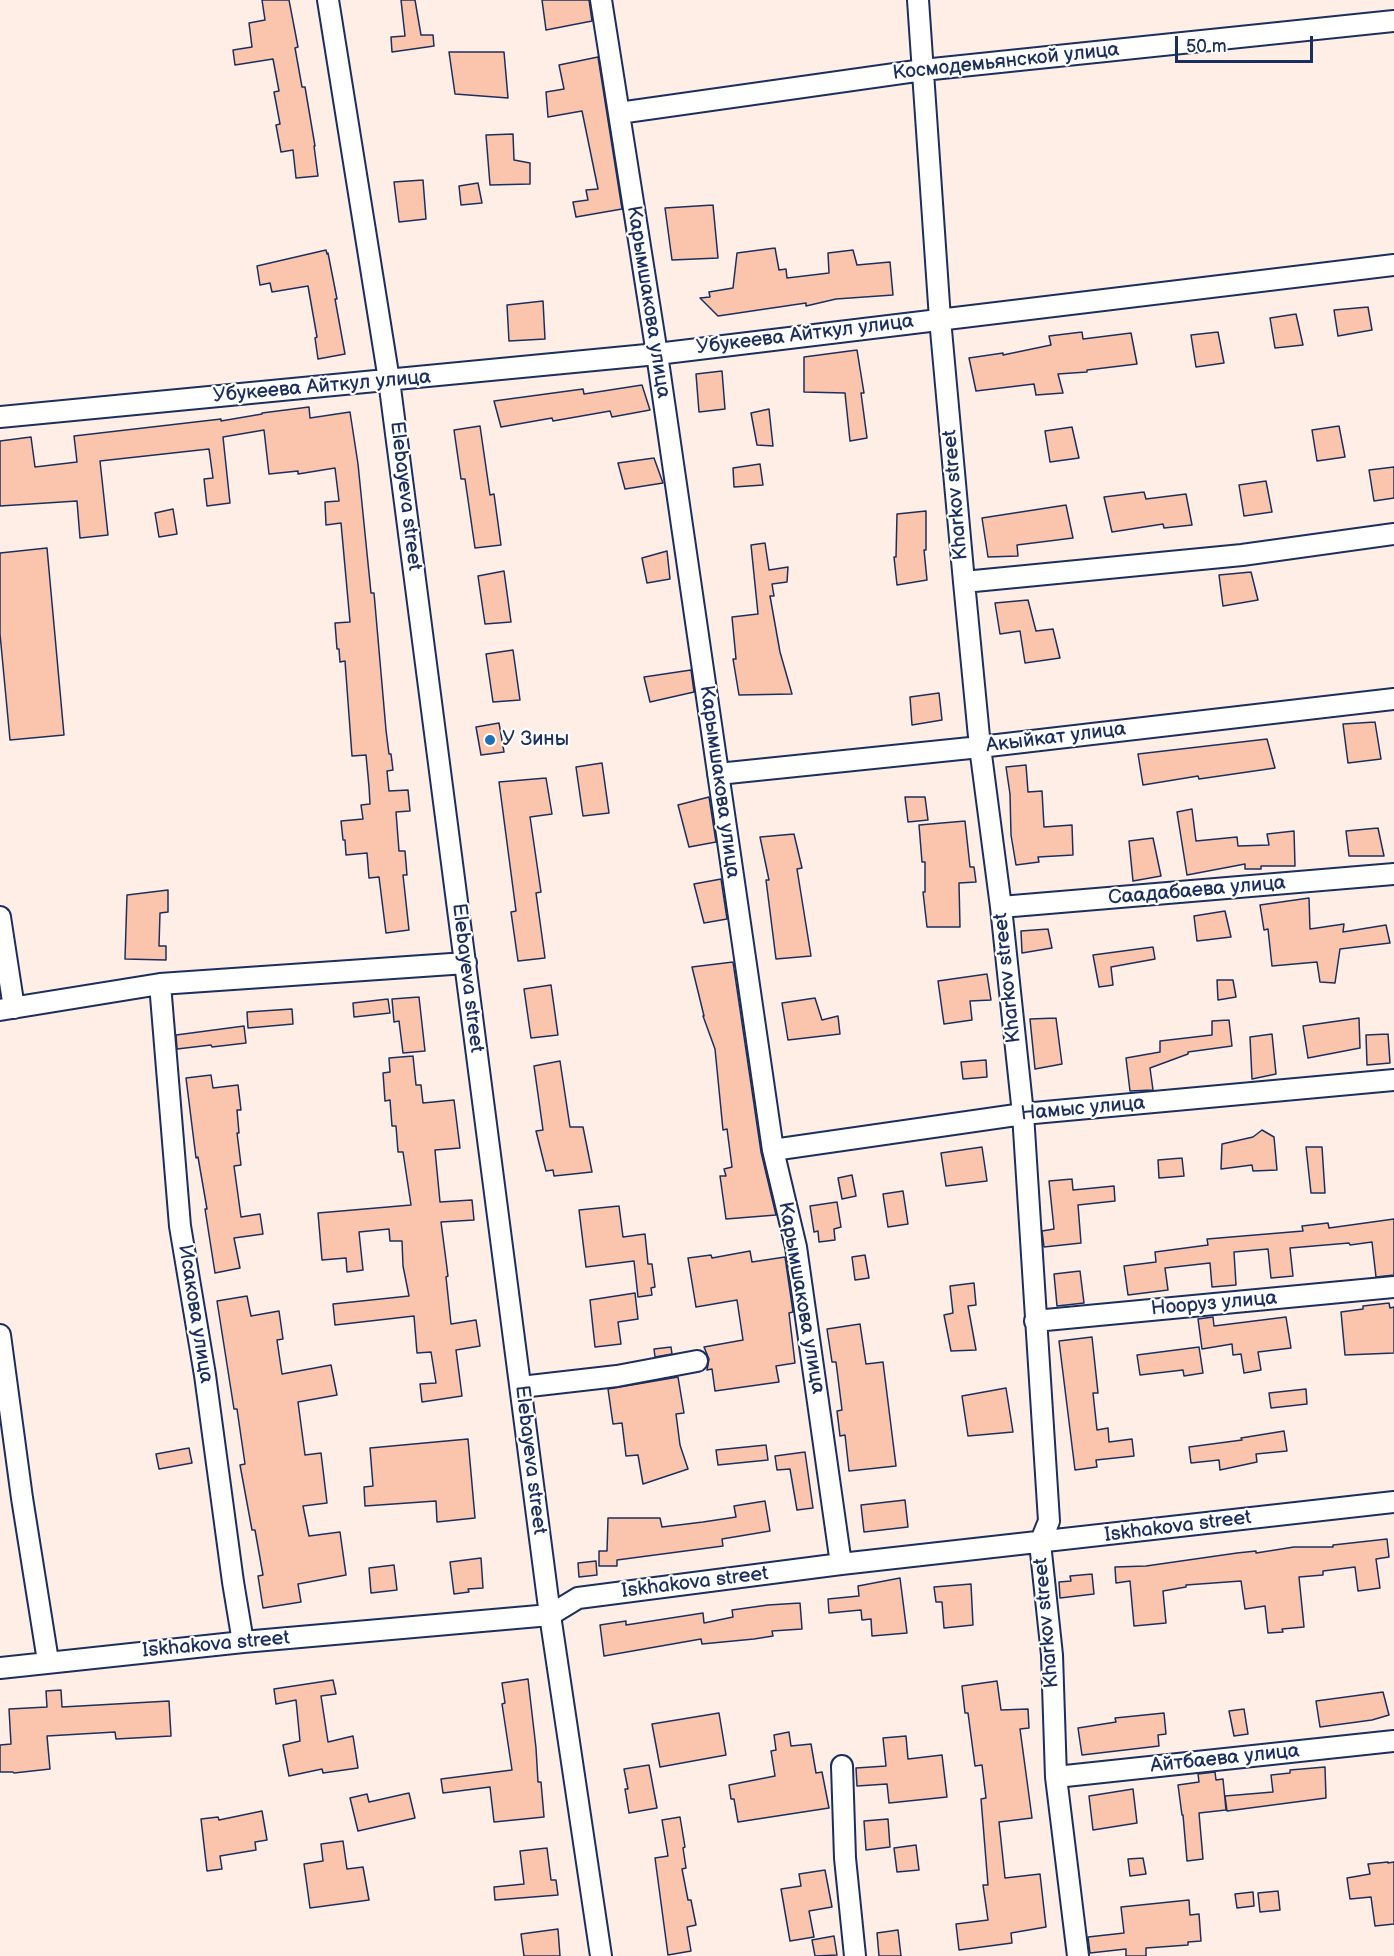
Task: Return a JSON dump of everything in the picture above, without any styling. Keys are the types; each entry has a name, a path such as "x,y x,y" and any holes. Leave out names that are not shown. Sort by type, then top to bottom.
{"street":[{"name":"Elebayeva street","path":"328,0 389,380 550,1615 601,1956"},
{"name":"Карымшакова улица","path":"601,0 657,354 773,1150 796,1247 841,1564"},
{"name":"Kharkov street","path":"918,0 940,319 964,582 980,747 1001,908 1023,1114 1049,1521 1040,1543 1052,1655 1056,1777 1078,1956"},
{"name":"Космодемьянской улица","path":"619,113 922,70 1394,21"},
{"name":"Убукеева Айткул улица","path":"0,417 657,354 1394,265"},
{"path":"964,582 1242,555 1394,534"},
{"name":"Акыйкат улица","path":"718,774 980,747 1394,699"},
{"name":"Саадабаева улица","path":"1001,908 1394,874"},
{"path":"0,917 7,1009 160,984 466,963"},
{"name":"Исакова улица","path":"160,984 180,1226 205,1375 243,1642"},
{"name":"Намыс улица","path":"773,1150 1023,1114 1394,1080"},
{"name":"Нооруз улица","path":"1035,1321 1394,1287"},
{"path":"0,1335 22,1498 48,1661"},
{"path":"521,1387 617,1376 697,1361"},
{"name":"Iskhakova street","path":"0,1668 48,1661 243,1642 550,1615 578,1598 841,1564 1394,1502"},
{"name":"Айтбаева улица","path":"1056,1777 1394,1741"},
{"path":"842,1766 845,1858 855,1956"}],"building":[{"path":"262,0 289,0 298,47 295,48 302,87 305,87 315,146 318,176 296,178 293,150 281,152 276,125 280,124 274,92 279,91 273,59 235,65 233,50 252,47 249,23 265,20"},
{"path":"401,0 415,0 421,35 433,35 434,46 392,52 391,37 405,36"},
{"path":"542,0 589,0 592,21 546,30"},
{"path":"449,52 504,52 508,98 455,94"},
{"path":"598,57 622,209 576,217 573,202 588,200 586,190 598,189 582,111 548,117 546,92 564,89 559,65"},
{"path":"513,134 514,160 530,163 530,184 490,185 486,135"},
{"path":"423,180 426,219 399,222 394,182"},
{"path":"478,183 482,203 461,205 459,186"},
{"path":"713,205 718,258 672,260 665,208"},
{"path":"775,248 779,270 786,269 787,278 829,273 828,253 853,250 857,265 890,262 893,295 836,299 806,306 806,303 718,316 700,298 710,297 709,292 733,288 737,253"},
{"path":"326,250 337,299 335,299 345,354 318,359 315,338 317,337 308,286 272,292 270,283 260,285 257,266"},
{"path":"543,301 545,339 509,341 507,305"},
{"path":"1368,307 1372,330 1338,336 1334,310"},
{"path":"1296,314 1303,345 1275,348 1270,318"},
{"path":"1082,332 1083,339 1131,333 1137,364 1058,374 1063,393 1036,395 1034,384 976,391 969,358 1003,353 1003,355 1051,345 1049,336"},
{"path":"1218,332 1224,363 1196,367 1191,335"},
{"path":"857,350 864,393 861,393 867,438 850,441 845,393 804,392 804,357"},
{"path":"722,371 725,409 699,412 696,374"},
{"path":"642,385 650,410 612,417 610,411 501,427 494,401 583,389 584,394"},
{"path":"309,407 310,418 350,412 358,464 371,593 374,593 386,730 393,770 387,771 389,791 408,790 410,811 396,812 399,851 405,851 407,875 403,875 409,930 386,933 379,877 369,878 367,853 346,855 345,840 343,840 341,821 363,819 361,805 370,804 366,755 352,756 345,661 340,662 339,649 337,649 335,623 350,622 341,523 326,525 325,502 339,501 335,468 298,474 298,471 269,474 264,430 223,437 230,503 207,506 204,479 213,478 209,449 100,461 108,535 80,538 77,501 0,506 0,441 31,437 35,467 77,462 74,436 221,419 221,421"},
{"path":"769,409 773,446 757,445 751,413"},
{"path":"480,426 490,495 494,494 501,545 475,548 465,479 461,479 454,430"},
{"path":"1339,426 1345,457 1317,461 1312,430"},
{"path":"1072,427 1079,458 1050,462 1045,431"},
{"path":"654,458 663,483 625,489 618,463"},
{"path":"760,464 763,485 734,487 733,468"},
{"path":"1394,467 1394,498 1374,501 1369,470"},
{"path":"1266,481 1272,512 1244,516 1239,485"},
{"path":"1144,492 1146,499 1186,494 1192,525 1164,528 1163,524 1112,532 1104,497"},
{"path":"1066,505 1073,538 1017,545 1018,556 988,557 982,518"},
{"path":"173,509 177,534 159,537 155,513"},
{"path":"926,511 926,550 924,550 927,580 897,585 894,557 896,557 897,514"},
{"path":"765,543 769,570 788,567 787,582 772,584 774,596 770,596 780,652 792,694 739,695 733,659 736,659 732,617 758,614 751,545"},
{"path":"47,548 64,735 10,740 0,634 0,553"},
{"path":"667,551 670,579 647,583 642,558"},
{"path":"504,571 511,622 485,624 478,576"},
{"path":"1251,572 1258,600 1223,606 1219,575"},
{"path":"1028,600 1036,631 1053,629 1060,658 1025,663 1020,631 1000,634 995,603"},
{"path":"513,650 520,700 493,702 486,654"},
{"path":"691,670 694,692 650,702 644,677"},
{"path":"939,693 942,720 912,725 910,697"},
{"path":"1375,722 1381,759 1348,763 1343,724"},
{"name":"У Зины","path":"499,723 504,752 481,755 476,727"},
{"path":"1267,739 1275,768 1199,779 1198,776 1143,785 1138,754"},
{"path":"602,763 609,813 583,816 576,767"},
{"path":"1026,765 1028,792 1042,791 1044,827 1072,825 1073,855 1038,857 1039,862 1016,865 1011,835 1010,794 1006,767"},
{"path":"546,778 552,814 530,817 541,892 536,893 545,958 518,961 511,912 516,911 499,782"},
{"path":"709,797 716,842 689,847 678,805"},
{"path":"905,797 925,797 928,820 908,822"},
{"path":"1192,809 1196,841 1237,837 1238,846 1269,845 1267,834 1294,831 1295,866 1261,866 1261,869 1245,869 1245,864 1187,875 1177,812"},
{"path":"965,821 970,867 974,867 976,882 959,883 960,927 927,927 923,892 925,892 925,862 922,862 919,825"},
{"path":"1378,828 1384,856 1349,856 1346,831"},
{"path":"794,834 802,868 797,869 811,956 776,959 766,880 769,880 760,837"},
{"path":"1153,838 1161,876 1133,881 1129,841"},
{"path":"721,879 727,919 704,923 694,884"},
{"path":"168,890 168,912 160,913 159,946 166,946 166,960 125,959 127,895"},
{"path":"1309,898 1310,929 1344,924 1343,932 1386,925 1390,943 1340,949 1335,983 1320,982 1317,962 1272,966 1268,929 1264,930 1260,905"},
{"path":"1225,911 1231,937 1197,941 1194,916"},
{"path":"1048,929 1052,948 1022,953 1021,931"},
{"path":"1153,947 1155,959 1111,967 1113,985 1099,987 1093,955"},
{"path":"733,962 761,1152 776,1215 726,1219 720,1176 726,1176 724,1169 732,1167 727,1129 723,1130 715,1049 703,1016 692,967"},
{"path":"987,974 991,1000 970,1001 972,1020 944,1024 938,981"},
{"path":"1217,980 1233,980 1236,997 1218,1000"},
{"path":"551,985 558,1035 531,1038 524,989"},
{"path":"419,997 425,1051 403,1053 399,1021 394,1022 392,999"},
{"path":"815,998 822,1020 838,1016 840,1034 788,1040 782,1003"},
{"path":"388,999 390,1013 354,1017 353,1003"},
{"path":"292,1009 293,1024 248,1028 247,1012"},
{"path":"1056,1018 1062,1064 1035,1069 1030,1019"},
{"path":"1359,1018 1360,1048 1308,1058 1303,1026"},
{"path":"1229,1020 1232,1046 1188,1052 1188,1054 1150,1068 1153,1090 1130,1091 1126,1058 1160,1052 1160,1041 1212,1035 1212,1021"},
{"path":"244,1026 246,1043 177,1049 176,1035"},
{"path":"1272,1034 1276,1074 1252,1079 1250,1037"},
{"path":"1388,1034 1390,1063 1367,1065 1366,1035"},
{"path":"413,1056 416,1085 421,1085 423,1103 454,1100 460,1148 435,1150 440,1202 472,1200 474,1220 441,1222 448,1276 446,1277 451,1324 476,1320 480,1346 456,1350 462,1396 422,1402 420,1384 436,1383 431,1352 417,1353 414,1316 335,1325 333,1304 409,1296 403,1266 402,1241 390,1241 389,1229 359,1232 363,1270 347,1272 346,1258 322,1260 318,1213 411,1205 403,1152 398,1152 396,1126 392,1126 390,1100 385,1101 383,1073 390,1072 389,1058"},
{"path":"986,1060 987,1077 963,1079 961,1062"},
{"path":"560,1061 570,1127 583,1127 592,1172 554,1176 553,1170 546,1171 536,1131 543,1130 534,1066"},
{"path":"211,1075 213,1088 238,1085 241,1110 237,1110 239,1133 237,1133 241,1165 234,1166 241,1217 260,1214 263,1234 234,1238 240,1268 215,1273 205,1209 207,1209 198,1157 196,1158 186,1078"},
{"path":"1262,1130 1274,1137 1277,1170 1253,1171 1252,1165 1221,1169 1222,1144 1253,1137"},
{"path":"982,1147 987,1181 946,1186 941,1153"},
{"path":"1306,1147 1322,1147 1325,1193 1311,1193"},
{"path":"1182,1158 1184,1176 1159,1178 1158,1160"},
{"path":"852,1175 856,1196 842,1199 838,1178"},
{"path":"1072,1179 1073,1190 1114,1186 1115,1201 1078,1205 1081,1243 1044,1247 1042,1231 1054,1229 1049,1181"},
{"path":"903,1191 908,1224 888,1227 883,1194"},
{"path":"837,1202 841,1227 834,1229 835,1240 819,1242 818,1231 814,1232 810,1206"},
{"path":"619,1206 623,1237 645,1234 648,1264 652,1264 655,1287 651,1288 652,1295 638,1297 634,1261 586,1267 579,1210"},
{"path":"1394,1219 1394,1275 1376,1277 1372,1242 1290,1248 1293,1276 1271,1278 1268,1249 1234,1252 1236,1285 1212,1287 1210,1263 1165,1268 1168,1290 1128,1295 1124,1266 1156,1262 1155,1252 1208,1245 1207,1239 1303,1231 1302,1226 1328,1223 1329,1228"},
{"path":"750,1251 752,1262 785,1257 793,1312 789,1313 795,1363 776,1366 779,1382 715,1391 712,1369 707,1370 709,1359 704,1347 743,1340 737,1300 696,1307 688,1258 711,1255 712,1258"},
{"path":"865,1255 869,1278 855,1280 852,1257"},
{"path":"1080,1271 1084,1303 1057,1306 1054,1274"},
{"path":"974,1283 976,1305 968,1306 976,1350 951,1351 944,1315 953,1313 950,1286"},
{"path":"635,1293 638,1319 618,1322 621,1344 595,1347 590,1300"},
{"path":"247,1296 251,1316 279,1311 283,1339 277,1340 282,1374 331,1365 337,1395 298,1402 305,1455 321,1453 327,1503 303,1506 309,1536 340,1532 346,1575 298,1584 301,1602 263,1608 258,1576 263,1575 240,1465 245,1464 217,1301"},
{"path":"1389,1303 1390,1308 1394,1307 1394,1353 1345,1355 1341,1312 1363,1309 1363,1306"},
{"path":"1213,1317 1214,1326 1286,1317 1291,1348 1258,1352 1261,1370 1244,1373 1241,1354 1233,1355 1232,1344 1202,1349 1198,1319"},
{"path":"860,1324 866,1364 883,1362 896,1466 849,1471 845,1435 840,1436 837,1411 842,1410 836,1362 832,1362 827,1329"},
{"path":"1092,1337 1098,1393 1093,1393 1097,1430 1108,1428 1109,1442 1132,1439 1134,1456 1096,1460 1097,1467 1075,1470 1059,1341"},
{"path":"671,1347 672,1354 655,1357 654,1349"},
{"path":"1199,1347 1203,1373 1184,1376 1183,1370 1140,1375 1137,1355"},
{"path":"678,1377 684,1413 676,1414 680,1445 688,1469 643,1484 638,1455 626,1456 622,1423 613,1424 608,1389"},
{"path":"1006,1388 1013,1432 968,1436 962,1396"},
{"path":"1306,1389 1307,1404 1271,1408 1269,1393"},
{"path":"1284,1431 1287,1451 1256,1454 1257,1462 1220,1470 1219,1460 1191,1463 1189,1447 1242,1440 1241,1438"},
{"path":"468,1439 475,1518 437,1522 436,1501 365,1506 364,1487 373,1486 370,1448"},
{"path":"766,1445 768,1460 718,1465 716,1450"},
{"path":"189,1448 192,1463 159,1469 156,1454"},
{"path":"805,1452 813,1508 797,1510 790,1469 777,1470 775,1456"},
{"path":"905,1500 908,1527 864,1532 861,1505"},
{"path":"765,1501 770,1531 722,1539 723,1546 617,1560 617,1566 599,1566 599,1551 607,1551 608,1518 660,1518 662,1527 736,1517 734,1506"},
{"path":"1387,1539 1389,1557 1376,1559 1380,1588 1358,1591 1355,1567 1323,1571 1323,1575 1299,1577 1304,1627 1282,1629 1283,1632 1268,1633 1265,1606 1245,1609 1241,1581 1186,1585 1186,1587 1163,1591 1166,1623 1134,1626 1130,1581 1116,1583 1115,1567 1146,1566 1294,1547 1333,1547 1333,1545"},
{"path":"481,1558 483,1588 468,1589 469,1592 454,1594 450,1562"},
{"path":"596,1561 597,1575 579,1577 578,1563"},
{"path":"394,1565 397,1590 371,1593 369,1568"},
{"path":"1092,1574 1094,1594 1060,1598 1059,1582 1071,1581 1070,1576"},
{"path":"900,1578 907,1633 872,1636 871,1619 862,1620 861,1610 829,1613 828,1599 859,1596 858,1586"},
{"path":"971,1584 973,1625 944,1628 942,1602 936,1602 934,1587"},
{"path":"800,1603 802,1629 772,1631 773,1636 754,1639 702,1644 701,1639 604,1656 600,1625 626,1621 626,1625 703,1613 704,1623 733,1617 732,1610"},
{"path":"528,1679 538,1782 541,1782 544,1817 494,1822 490,1787 443,1793 441,1779 512,1770 502,1704 505,1703 502,1683"},
{"path":"333,1680 336,1694 321,1696 328,1742 353,1736 358,1768 323,1773 322,1769 289,1776 283,1745 300,1741 296,1700 276,1704 274,1689"},
{"path":"997,1681 1001,1710 1028,1709 1029,1728 1020,1729 1032,1818 999,1822 1005,1878 1040,1874 1046,1927 1011,1933 1012,1943 959,1950 956,1924 988,1920 983,1885 988,1885 981,1799 986,1798 982,1765 975,1766 962,1686"},
{"path":"61,1690 62,1707 169,1701 171,1736 116,1739 115,1732 47,1736 50,1769 14,1773 0,1772 0,1745 11,1744 9,1709 47,1707 46,1691"},
{"path":"1383,1692 1389,1715 1372,1720 1320,1727 1316,1701"},
{"path":"1244,1709 1248,1734 1234,1736 1229,1711"},
{"path":"719,1713 726,1755 660,1767 652,1724"},
{"path":"1164,1713 1166,1734 1158,1735 1159,1746 1082,1755 1078,1728 1116,1722 1115,1718"},
{"path":"789,1732 791,1746 811,1744 816,1773 822,1772 829,1808 738,1822 729,1785 775,1776 771,1751 776,1750 774,1735"},
{"path":"906,1736 908,1759 942,1755 947,1797 889,1803 887,1784 857,1786 856,1768 886,1766 883,1738"},
{"path":"649,1765 657,1808 629,1813 624,1769"},
{"path":"1325,1767 1326,1798 1227,1811 1225,1796 1273,1792 1271,1775 1290,1773 1290,1770"},
{"path":"1215,1772 1216,1780 1223,1779 1226,1810 1199,1813 1203,1859 1187,1861 1178,1785 1199,1782 1198,1774"},
{"path":"1133,1789 1137,1823 1093,1830 1089,1796"},
{"path":"409,1793 415,1818 358,1831 350,1798 367,1794 369,1802"},
{"path":"262,1811 267,1840 255,1842 256,1850 220,1856 222,1869 207,1871 201,1819 218,1817 219,1820"},
{"path":"680,1817 686,1868 682,1869 696,1925 687,1927 691,1951 668,1955 655,1858 668,1856 662,1820"},
{"path":"888,1819 890,1847 866,1850 864,1821"},
{"path":"343,1841 347,1869 363,1867 369,1900 310,1908 304,1864 323,1861 321,1844"},
{"path":"916,1845 919,1870 897,1872 894,1848"},
{"path":"547,1848 551,1880 556,1880 558,1895 495,1900 494,1887 524,1884 520,1851"},
{"path":"1143,1858 1146,1874 1130,1876 1128,1859"},
{"path":"1394,1862 1394,1924 1375,1926 1371,1897 1350,1899 1347,1878 1370,1874 1368,1864"},
{"path":"825,1870 832,1907 809,1911 814,1937 790,1941 781,1889 801,1886 799,1874"},
{"path":"1278,1891 1280,1910 1260,1912 1258,1893"},
{"path":"1253,1892 1254,1906 1237,1908 1235,1894"},
{"path":"1189,1900 1190,1915 1199,1914 1201,1941 1188,1942 1188,1945 1146,1948 1146,1956 1126,1956 1126,1949 1090,1953 1088,1937 1124,1933 1121,1907"},
{"path":"558,1929 560,1956 524,1956 521,1934"},
{"path":"898,1930 901,1956 879,1956 877,1933"},
{"path":"834,1936 837,1955 815,1956 812,1940"}],"place":[{"name":"У Зины","path":"490,740"}]}
